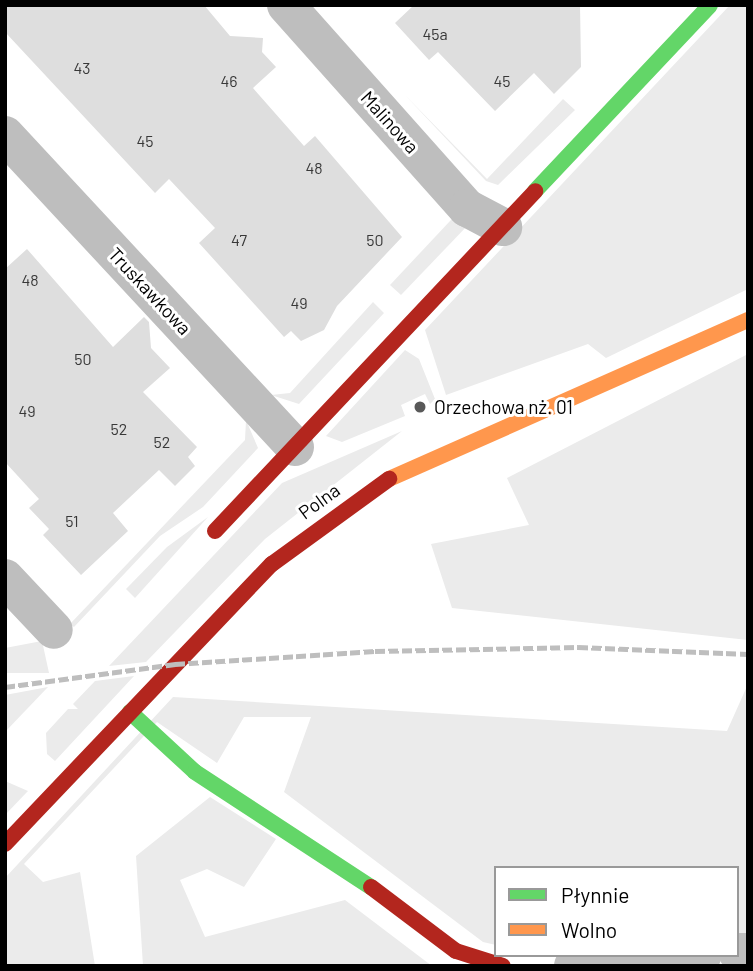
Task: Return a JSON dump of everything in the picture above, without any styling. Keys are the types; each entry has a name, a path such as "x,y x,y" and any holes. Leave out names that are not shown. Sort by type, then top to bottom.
{"street":[{"name":"Malinowa","path":"286,5 467,208 503,227"},
{"path":"215,531 710,5"},
{"name":"Truskawkowa","path":"5,135 295,447"},
{"name":"Polna","path":"5,844 272,564 384,481 748,320"},
{"path":"5,578 54,630"},
{"path":"130,712 195,772 338,862 456,951 503,966"},
{"path":"573,966 679,957"}],"shaded area":[{"path":"730,5 748,5 748,289 606,358 588,344 446,395 425,330"},
{"path":"404,94 487,179 563,99 575,110 498,185 486,181"},
{"path":"465,205 469,224 401,295 390,285"},
{"path":"373,302 384,313 299,404 271,395 290,393"},
{"path":"405,350 419,359 435,399 430,404 425,394 401,405 405,416 342,442 326,436"},
{"path":"748,354 748,640 452,608 431,544 529,525 507,478"},
{"path":"246,420 258,448 203,507 160,536 74,627 70,624 245,440"},
{"path":"402,431 265,539 146,662 109,666 282,483"},
{"path":"208,517 135,598 126,589 167,547"},
{"path":"42,641 49,673 5,673 5,648"},
{"path":"134,676 55,761 47,754 46,733 68,709 78,709 73,704 95,681"},
{"path":"748,684 748,936 739,937 739,866 494,866 494,945 483,942 284,792 311,717 244,717 217,763 157,722 24,864 43,882 80,872 95,966 5,966 5,878 173,697 727,731"},
{"path":"48,687 5,732 5,695"},
{"path":"5,781 28,791 5,815"},
{"path":"210,797 276,839 244,887 207,869 180,880 205,937 345,900 432,966 143,966 136,856"}],"building":[{"path":"5,5 204,5 230,36 263,38 262,52 276,67 253,88 304,146 315,136 402,237 337,306 324,330 301,341 291,331 284,337 199,243 215,228 169,179 155,193 5,32"},
{"path":"414,5 580,5 581,67 554,94 534,73 495,111 438,52 429,60 395,23"},
{"path":"27,249 113,347 144,317 149,322 151,348 170,368 143,392 197,447 188,457 195,466 175,486 159,470 113,513 128,531 81,575 43,535 49,529 29,508 39,499 5,462 5,269"}],"railway":[{"path":"5,687 175,664 375,651 578,647 748,654"}],"traffic: fast":[{"path":"535,191 710,5"},
{"path":"130,712 195,772 371,887"}],"traffic: slow":[{"path":"389,479 748,320"}],"traffic: jam":[{"path":"215,531 535,191"},
{"path":"5,844 272,564 389,479"},
{"path":"371,887 456,951 503,966"}],"place":[{"name":"Orzechowa nż. 01","path":"420,407"}]}
